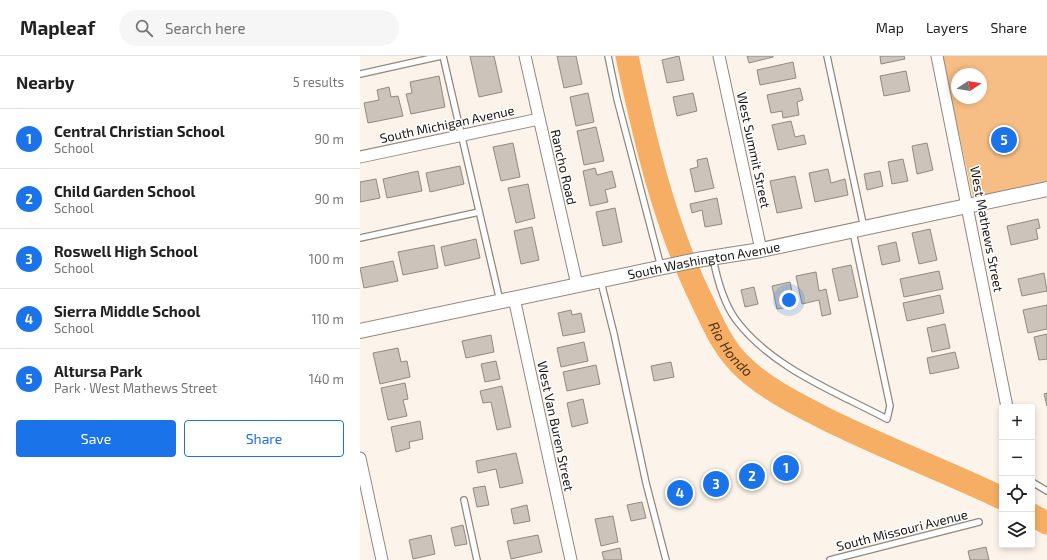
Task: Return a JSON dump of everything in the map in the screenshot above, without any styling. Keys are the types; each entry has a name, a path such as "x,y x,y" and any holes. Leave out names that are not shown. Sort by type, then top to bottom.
{"street":[{"name":"Rancho Road","path":"525,56 577,285"},
{"name":"West Summit Street","path":"719,56 761,250"},
{"name":"West Mathews Street","path":"937,56 1006,404"},
{"name":"South Michigan Avenue","path":"360,157 539,119"},
{"name":"South Washington Avenue","path":"360,331 600,279 696,260 761,250 1047,189"},
{"name":"West Van Buren Street","path":"507,299 571,560"},
{"path":"360,458 382,560"}],"lane":[{"path":"360,74 442,56 479,212 507,299"},
{"path":"608,56 617,99 668,266"},
{"path":"713,257 720,288 735,319 766,350 797,371 887,419 890,406 827,56"},
{"path":"360,238 479,212"},
{"path":"600,279 614,334 646,483 666,560"},
{"path":"1035,484 1047,491"},
{"path":"464,500 477,560"},
{"name":"South Missouri Avenue","path":"830,560 979,522"}],"shaded area":[{"path":"942,56 1047,56 1047,182 973,198 952,104 987,104 987,68 951,68 951,97"}],"building":[{"path":"470,56 494,56 502,92 479,97"},
{"path":"557,56 576,56 582,84 564,88"},
{"path":"679,56 684,80 667,83 662,60"},
{"path":"747,56 773,56 773,57 749,63"},
{"path":"880,56 904,56 905,59 881,64"},
{"path":"793,62 796,78 760,85 757,70"},
{"path":"906,71 910,91 884,96 880,76"},
{"path":"439,76 445,107 411,114 406,94 412,93 410,82"},
{"path":"389,87 391,97 398,96 403,116 368,123 364,103 379,100 377,90"},
{"path":"800,88 803,100 797,102 799,115 783,118 782,111 771,113 767,95"},
{"path":"588,93 594,122 576,126 570,97"},
{"path":"693,93 697,111 677,116 673,97"},
{"path":"791,121 795,137 804,135 806,144 778,150 772,125"},
{"path":"596,127 604,161 584,165 577,131"},
{"path":"513,143 520,177 501,181 493,147"},
{"path":"927,143 933,170 917,174 912,146"},
{"path":"707,158 714,188 695,192 690,169 698,167 697,160"},
{"path":"903,159 908,181 892,184 888,162"},
{"path":"460,166 464,184 430,192 426,173"},
{"path":"595,168 597,175 612,171 616,187 605,190 608,202 590,206 583,171"},
{"path":"828,169 831,183 845,179 848,195 815,202 809,173"},
{"path":"418,171 422,191 387,198 383,179"},
{"path":"880,171 883,186 867,190 864,174"},
{"path":"795,176 802,208 777,213 770,181"},
{"path":"376,179 380,198 360,202 360,182"},
{"path":"528,184 535,218 516,223 508,188"},
{"path":"717,198 722,224 705,227 702,210 692,213 690,204"},
{"path":"615,208 622,242 603,246 596,212"},
{"path":"1038,219 1040,228 1036,229 1038,239 1011,245 1007,226"},
{"path":"532,227 539,260 521,264 514,231"},
{"path":"930,229 937,260 919,264 912,233"},
{"path":"476,239 480,258 445,266 441,247"},
{"path":"896,242 900,261 882,265 878,246"},
{"path":"434,245 438,268 403,275 398,252"},
{"path":"393,261 398,281 364,288 360,268"},
{"path":"851,265 858,297 839,301 832,269"},
{"path":"939,271 943,289 904,297 900,279"},
{"path":"816,272 819,291 826,289 831,314 822,316 819,300 802,304 796,276"},
{"path":"1044,273 1047,291 1022,296 1018,279"},
{"path":"790,282 795,306 777,309 772,286"},
{"path":"754,287 758,304 745,307 741,290"},
{"path":"940,295 944,313 907,321 903,303"},
{"path":"1047,305 1047,329 1028,333 1023,310"},
{"path":"571,310 572,315 581,313 585,332 563,336 558,313"},
{"path":"945,324 950,348 932,352 927,328"},
{"path":"1047,334 1047,359 1039,360 1034,337"},
{"path":"491,335 494,352 466,358 462,341"},
{"path":"584,342 588,361 561,367 557,348"},
{"path":"398,348 401,362 407,361 410,377 380,384 373,353"},
{"path":"955,352 959,368 930,374 927,358"},
{"path":"496,361 500,379 485,382 481,364"},
{"path":"671,362 674,377 654,381 651,366"},
{"path":"596,365 600,384 567,391 563,372"},
{"path":"405,383 408,399 403,400 407,416 388,420 381,388"},
{"path":"502,386 511,427 497,430 491,402 483,403 480,391"},
{"path":"1047,393 1047,406 1044,394"},
{"path":"583,399 588,423 572,427 567,403"},
{"path":"420,421 423,439 409,442 410,448 396,452 391,427"},
{"path":"516,453 523,483 500,488 496,469 478,473 476,461"},
{"path":"485,486 489,505 477,507 473,488"},
{"path":"642,502 646,518 631,521 627,505"},
{"path":"527,505 530,521 514,524 511,509"},
{"path":"613,516 618,542 601,546 595,519"},
{"path":"463,525 467,544 455,546 451,528"},
{"path":"431,535 435,554 413,559 409,540"},
{"path":"538,535 542,552 511,559 507,541"},
{"path":"986,547 989,560 970,560 968,551"},
{"path":"620,548 622,560 604,560 602,552"}],"waterway":[{"name":"Rio Hondo","path":"627,56 649,152 667,214 678,245 711,321 719,336 734,357 749,373 769,388 802,407 868,439 999,497"},
{"name":"Rio Hondo","path":"1035,517 1047,523"}],"place":[{"name":"Altursa Park","path":"1004,140"},
{"name":"Central Christian School","path":"786,468"},
{"name":"Child Garden School","path":"752,476"},
{"name":"Roswell High School","path":"716,484"},
{"name":"Sierra Middle School","path":"680,493"}]}
